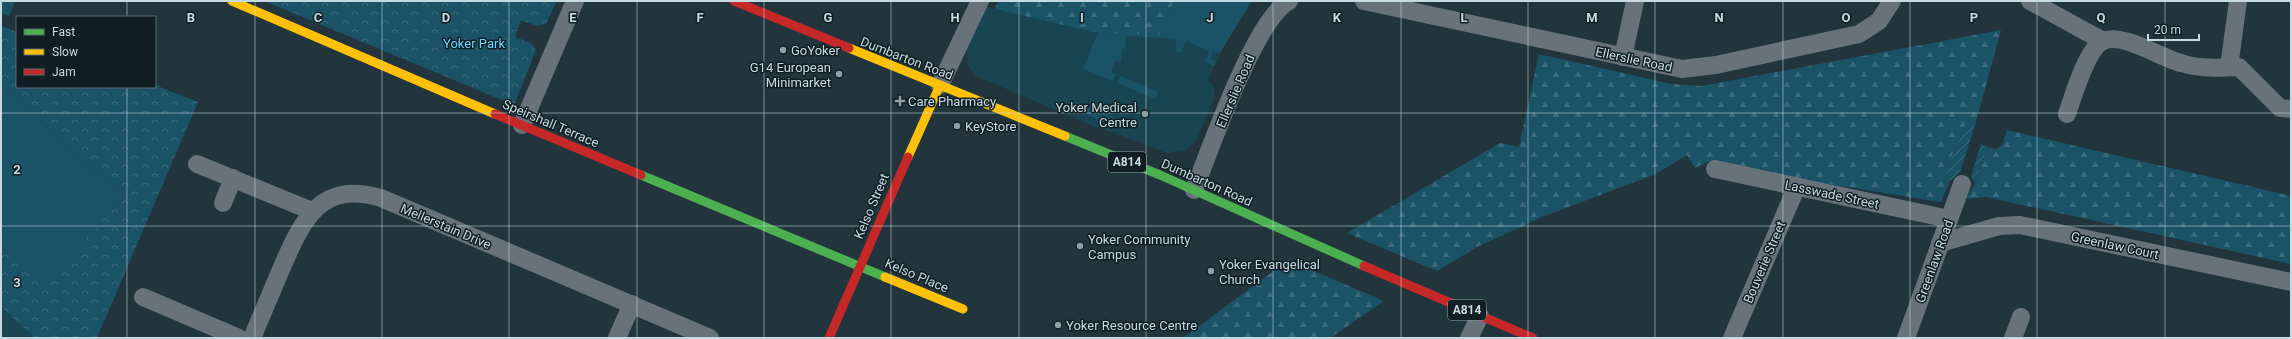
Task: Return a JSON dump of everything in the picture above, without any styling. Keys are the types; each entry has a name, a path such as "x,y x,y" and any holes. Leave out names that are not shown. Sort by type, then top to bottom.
{"street":[{"name":"Speirshall Terrace","path":"232,1 522,125 860,265"},
{"path":"522,125 575,1"},
{"name":"Dumbarton Road","path":"734,1 1194,190 1313,244 1480,316 1504,332 1533,338"},
{"path":"940,85 980,1"},
{"name":"Ellerslie Road","path":"1194,190 1258,39 1272,15 1289,1"},
{"name":"Ellerslie Road","path":"1364,1 1682,69 1704,68 1858,34 1879,21 1892,1"},
{"path":"1623,57 1635,1"},
{"path":"2030,1 2103,41"},
{"path":"2229,67 2238,1"},
{"path":"2067,114 2088,57 2103,41 2120,38 2182,64 2210,69 2239,67 2280,108 2291,109"},
{"name":"Kelso Street","path":"830,338 860,265 940,85"},
{"path":"197,164 312,210"},
{"name":"Lasswade Street","path":"1715,169 1949,219"},
{"path":"223,203 233,178"},
{"name":"Greenlaw Road","path":"1906,338 1962,184"},
{"name":"Bouverie Street","path":"1732,338 1797,186"},
{"name":"Mellerstain Drive","path":"252,338 297,235 312,210 331,198 342,194 355,193 368,194 710,338"},
{"name":"Greenlaw Court","path":"1940,243 1999,226 2020,225 2291,282"},
{"name":"Kelso Place","path":"860,265 964,309"},
{"path":"142,297 239,338"},
{"path":"617,338 632,304"},
{"path":"1470,338 1480,316"},
{"path":"2013,338 2021,317"}],"shaded area":[{"path":"987,7 1092,32 1159,35 1222,50 1208,80 1214,87 1215,98 1196,141 1184,151 1167,153 1112,132 1100,129 976,76 968,65 966,52"},
{"path":"1,307 35,338 1,338"}],"green space":[{"path":"1,1 15,2 9,16 1,13"},
{"name":"Yoker Park","path":"264,1 557,1 546,24 537,26 521,20 515,37 531,43 536,50 514,105"},
{"path":"998,1 1174,1 1159,35 1092,32 995,9"},
{"path":"1174,1 1252,1 1220,53 1213,51 1210,59 1216,62 1214,66 1205,62 1209,51 1186,41 1181,52 1176,52 1176,39 1126,36 1125,49 1122,49 1121,62 1116,60 1111,72 1116,74 1113,81 1083,69 1098,32 1159,34"},
{"path":"1,26 16,32 16,88 156,88 156,85 198,102 97,338 35,338 1,307 1,245 44,284 124,197 1,85"},
{"path":"2001,30 1976,122 1965,125 1946,169 1950,181 1941,202 1804,180 1733,165 1707,162 1695,168 1687,155 1656,174 1542,217 1477,247 1437,271 1347,233 1500,143 1519,147 1539,54 1672,84 1701,86"},
{"path":"1121,76 1158,92 1155,99 1117,83"},
{"path":"1,85 124,197 44,285 1,245"},
{"path":"1073,101 1127,123 1124,130 1070,108"},
{"path":"1976,122 1960,172 1950,181 1946,169 1965,125"},
{"path":"2007,130 2291,196 2291,264 1986,197 1966,199 1975,183 1988,147 1996,149 2002,145"},
{"path":"1981,144 1988,147 1975,183 1971,176"},
{"path":"1288,260 1384,301 1330,338 1183,338"}],"traffic: fast":[{"path":"1065,136 1160,175 1364,266"},
{"path":"641,175 885,277"}],"traffic: slow":[{"path":"232,1 495,114"},
{"path":"849,48 1065,136"},
{"path":"908,157 940,85"},
{"path":"885,277 963,309"}],"traffic: jam":[{"path":"734,1 849,48"},
{"path":"495,114 641,175"},
{"path":"829,338 908,157"},
{"path":"1364,266 1533,338"}],"place":[{"name":"GoYoker","path":"783,50"},
{"name":"G14 European Minimarket","path":"839,74"},
{"name":"Care Pharmacy","path":"900,101"},
{"name":"Yoker Medical Centre","path":"1145,114"},
{"name":"KeyStore","path":"957,126"},
{"name":"Yoker Community Campus","path":"1080,246"},
{"name":"Yoker Evangelical Church","path":"1211,271"},
{"name":"Yoker Resource Centre","path":"1058,325"}]}
